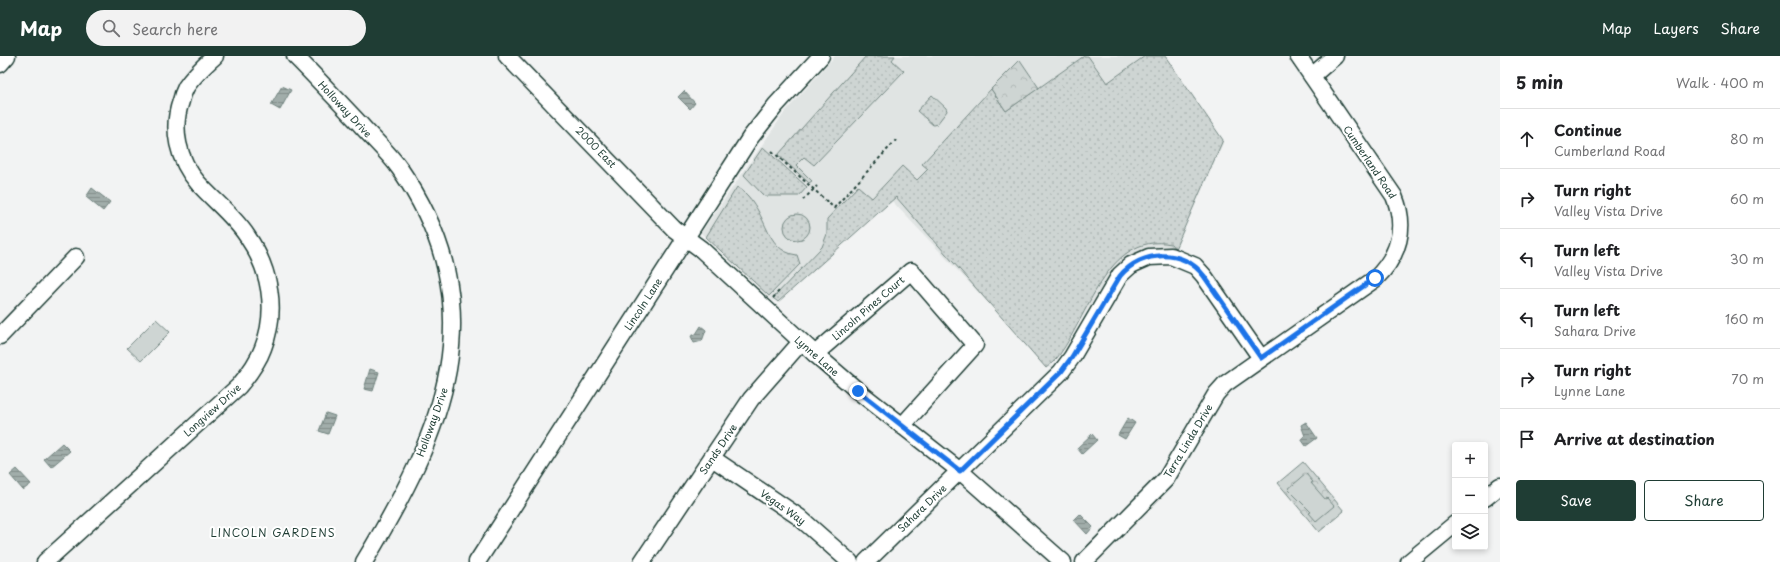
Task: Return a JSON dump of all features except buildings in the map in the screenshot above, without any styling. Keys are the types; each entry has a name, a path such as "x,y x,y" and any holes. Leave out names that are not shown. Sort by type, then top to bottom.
{"street":[{"path":"0,64 7,56"},
{"name":"Longview Drive","path":"45,562 239,386 253,369 264,348 270,322 271,300 268,280 259,255 246,235 197,181 185,163 177,143 176,124 179,106 185,88 215,56"},
{"name":"Holloway Drive","path":"295,56 399,167 416,194 431,224 441,251 450,292 452,338 450,361 446,386 436,418 402,496 364,562"},
{"name":"Lincoln Lane","path":"477,562 750,138 776,105 821,56"},
{"name":"Cumberland Road","path":"1261,358 1375,278 1390,262 1400,240 1400,216 1394,196 1298,56"},
{"path":"1312,76 1335,56"},
{"name":"2000 East","path":"511,57 674,229 686,238"},
{"name":"Lynne Lane","path":"686,238 701,249 801,342 902,426 960,471 1063,562"},
{"name":"Sahara Drive","path":"866,562 1061,372 1072,357 1120,276 1131,265 1149,257 1171,256 1195,266 1204,276 1261,358"},
{"path":"0,336 76,257"},
{"name":"Lincoln Pines Court","path":"815,354 911,271 975,344 902,426"},
{"name":"Sands Drive","path":"642,562 755,395 801,342"},
{"name":"Terra Linda Drive","path":"1084,562 1166,479 1220,389 1261,358"},
{"name":"Vegas Way","path":"712,458 799,517 850,562"},
{"path":"1488,496 1500,486"},
{"path":"1409,562 1452,526"}],"path":[{"path":"772,151 834,208 896,140"},
{"path":"803,200 817,186"}],"shaded area":[{"path":"835,56 1163,56 1223,143 1174,251 1141,252 1114,268 1050,368 891,200 773,301 701,233 785,112"},
{"path":"282,86 291,90 280,110 271,105"},
{"path":"684,91 695,103 690,109 678,97"},
{"path":"92,188 110,202 103,211 86,197"},
{"path":"701,326 706,330 702,341 694,343 691,336 696,334"},
{"path":"370,369 379,372 373,391 364,389"},
{"path":"326,413 335,416 328,434 319,431"},
{"path":"1128,418 1135,423 1125,439 1118,435"},
{"path":"1306,422 1317,438 1306,446 1301,439 1305,436 1301,425"},
{"path":"1092,434 1097,440 1082,454 1077,448"},
{"path":"62,443 70,451 51,467 44,459"},
{"path":"17,469 31,484 23,490 10,475"},
{"path":"1080,514 1093,527 1087,534 1074,520"}],"green space":[{"path":"866,56 895,56 892,60 904,71 814,165 804,157 796,165 812,181 809,183 778,155"},
{"path":"1084,56 1088,56 1107,83 1145,56 1165,56 1223,140 1175,249 1171,244 1149,244 1130,251 1115,264 1101,282 1057,358 1046,368 896,197 778,302 773,298 822,247 827,234 827,219 858,186 872,198 902,166 917,180 928,169 922,164 991,89 1006,111"},
{"path":"1020,60 1039,88 1006,111 991,89"},
{"path":"932,95 946,108 947,111 937,124 933,125 917,111"},
{"path":"763,147 807,187 799,196 764,196 744,175"},
{"path":"737,187 747,195 755,205 777,245 786,252 797,255 800,264 769,296 706,237"},
{"path":"797,214 807,217 810,227 807,237 797,240 787,237 784,227 787,217"},
{"path":"156,319 170,332 141,361 127,348"},
{"path":"1303,462 1344,511 1319,532 1278,483"},
{"path":"1306,474 1313,482 1311,483 1325,499 1327,498 1334,506 1316,521 1309,513 1311,512 1288,489"}],"district":[{"name":"LINCOLN GARDENS","path":"273,533"}],"route":[{"path":"858,391 960,471 1067,366 1120,276 1131,265 1143,259 1164,255 1178,257 1195,266 1204,276 1261,358 1375,278"}]}
